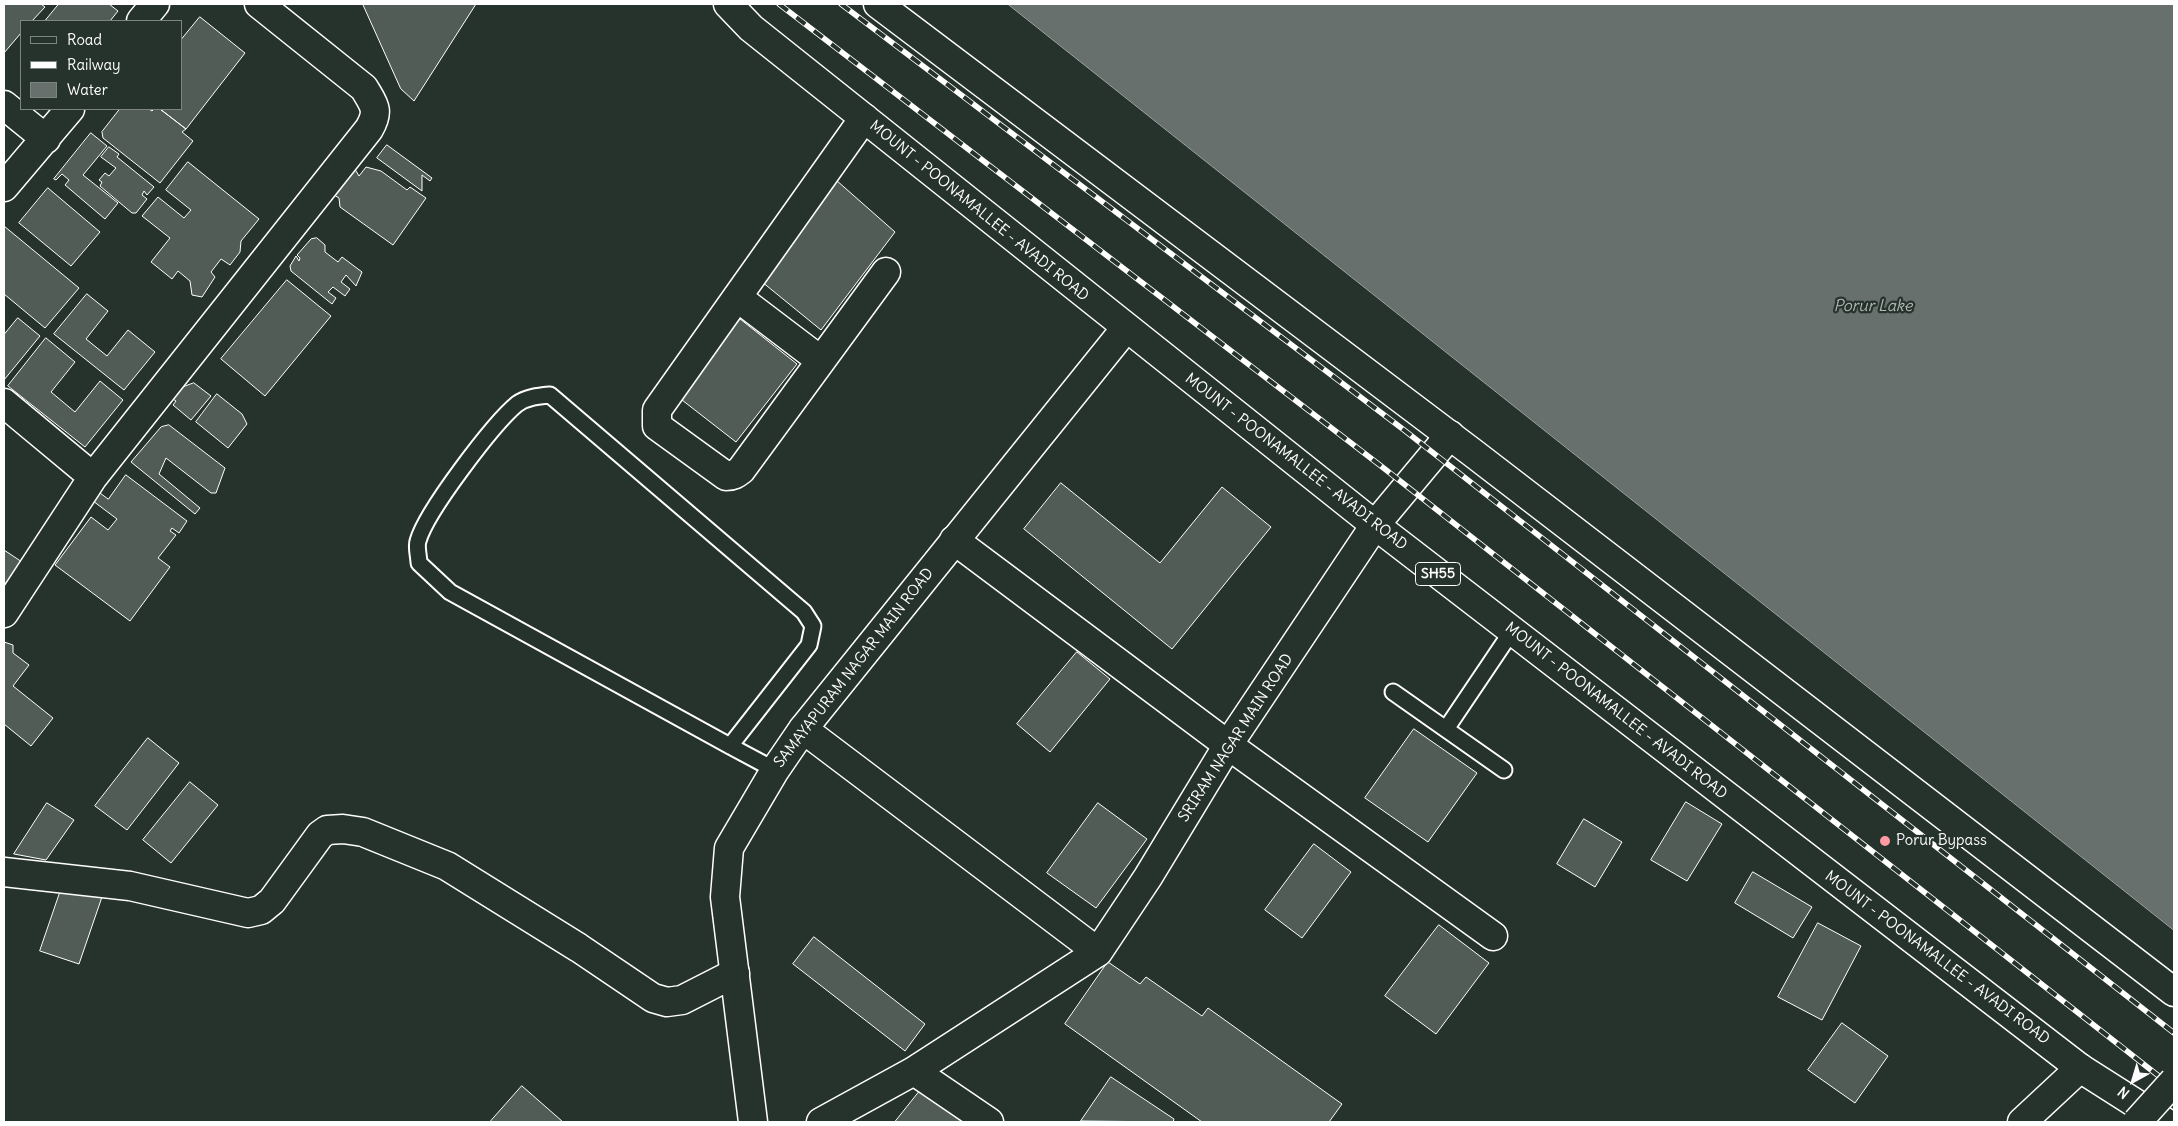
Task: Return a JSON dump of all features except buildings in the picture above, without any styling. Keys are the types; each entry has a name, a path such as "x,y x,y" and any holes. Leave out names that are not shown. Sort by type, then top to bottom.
{"main road":[{"path":"142,20 155,4"},
{"path":"4,613 93,477 369,129 375,118 375,106 364,88 259,4"},
{"name":"MOUNT - POONAMALLEE - AVADI ROAD","path":"728,4 751,28 1375,525 2080,1068 2165,1122"},
{"path":"878,4 1450,435 2174,992"},
{"path":"4,105 46,139"},
{"path":"4,187 69,110"},
{"path":"864,118 657,410 657,426 726,476 732,476 741,470 886,272"},
{"path":"737,297 820,360"},
{"name":"SAMAYAPURAM NAGAR MAIN ROAD","path":"753,1122 725,897 729,848 775,770 803,729 1126,328"},
{"path":"4,402 93,477"},
{"name":"SRIRAM NAGAR MAIN ROAD","path":"1098,952 1148,877 1228,746 1375,525 1450,435"},
{"path":"954,540 1228,746 1493,936"},
{"path":"803,729 1098,952 914,1072 820,1122"},
{"path":"4,872 130,886 248,913 261,910 272,901 320,835 328,830 350,830 363,832 447,866 579,948 653,998 667,1002 682,1000 735,973"},
{"path":"2022,1122 2080,1068"},
{"path":"914,1072 989,1122"},
{"path":"2137,1122 2174,1081"}],"lane":[{"path":"730,746 808,645 813,626 804,612 550,395 533,397 518,404 484,441 439,502 418,542 419,564 450,592 730,746 775,770"},
{"path":"1446,729 1512,631"},
{"path":"1394,692 1504,770"}],"water":[{"name":"Porur Lake","path":"1008,4 2174,4 2174,930"}],"railway":[{"path":"779,4 1381,466 2174,1088"},
{"path":"841,4 1404,430 2174,1033"}],"place":[{"name":"Porur Bypass","path":"1885,841"}]}
